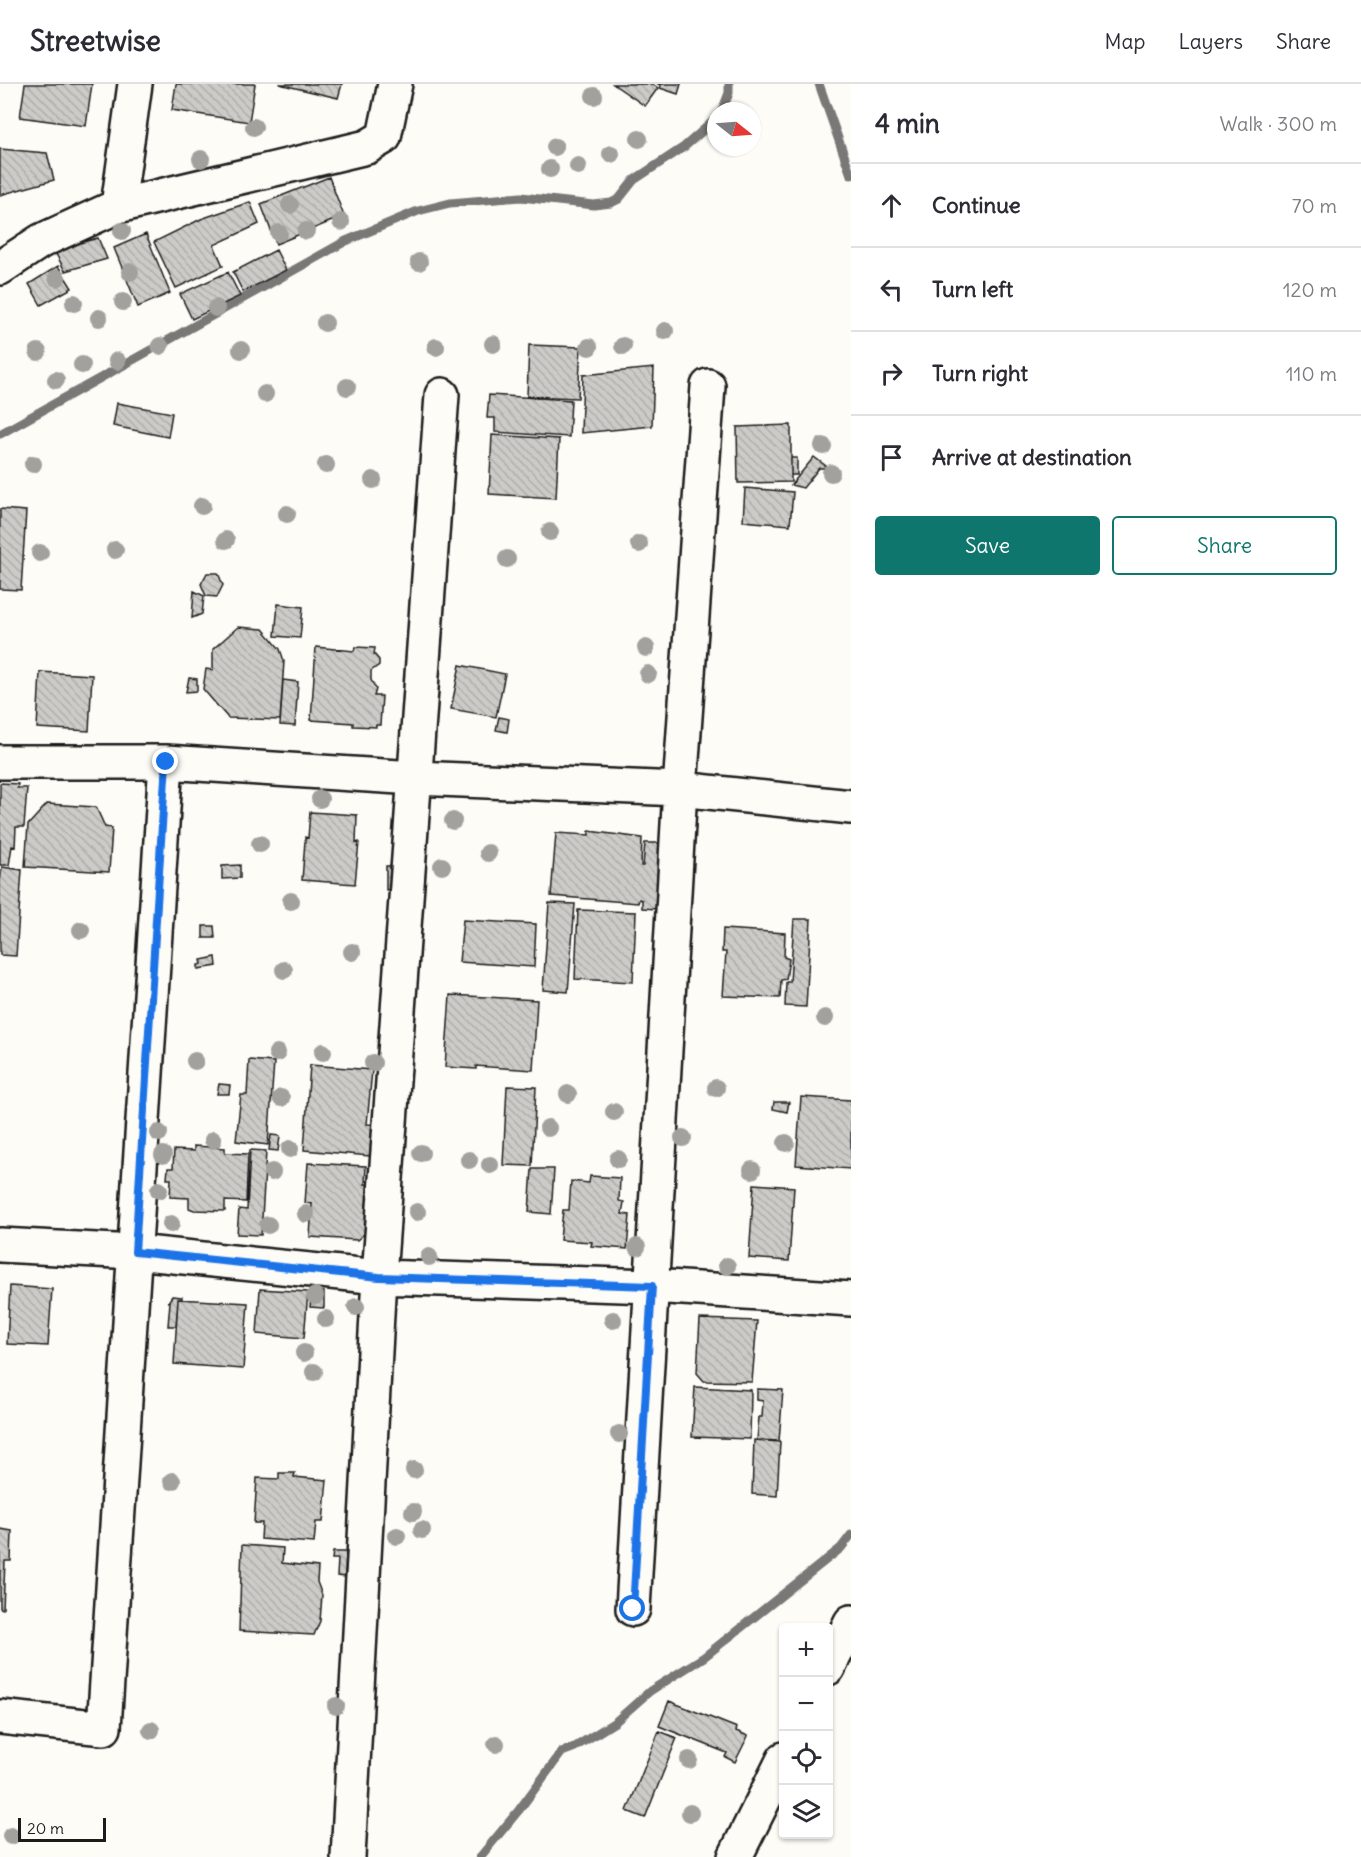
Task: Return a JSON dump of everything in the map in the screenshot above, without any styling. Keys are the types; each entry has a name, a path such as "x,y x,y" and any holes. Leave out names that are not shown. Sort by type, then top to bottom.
{"street":[{"path":"118,206 135,84"},
{"path":"0,268 41,241 118,206 367,147 384,137 395,84"},
{"path":"633,1609 680,789 708,386"},
{"path":"348,1857 379,1277 442,395"},
{"path":"0,762 166,762 415,778 680,789 851,807"},
{"path":"0,1717 104,1728 166,762"},
{"path":"0,1245 135,1252 379,1277 652,1286 851,1299"},
{"path":"833,1658 851,1622"},
{"path":"735,1857 779,1767"}],"building":[{"path":"25,84 92,84 86,126 20,117"},
{"path":"176,84 255,84 249,122 172,110"},
{"path":"279,84 342,84 338,98"},
{"path":"613,84 652,84 658,88 645,106"},
{"path":"658,84 681,84 678,94 660,88"},
{"path":"0,149 47,153 54,180 0,195"},
{"path":"329,177 344,216 276,244 261,204"},
{"path":"250,202 259,224 214,245 223,266 176,288 154,242 201,219"},
{"path":"146,234 170,293 138,307 114,248"},
{"path":"98,238 107,259 65,271 54,250"},
{"path":"276,250 286,270 243,292 233,272"},
{"path":"58,266 72,288 41,305 29,284"},
{"path":"228,272 240,296 192,319 180,294"},
{"path":"529,345 581,347 578,398 527,396"},
{"path":"654,368 652,426 581,433 583,375"},
{"path":"489,395 571,400 569,437 495,432 495,418 487,418"},
{"path":"117,403 172,413 168,437 113,426"},
{"path":"791,425 791,482 738,483 737,427"},
{"path":"492,435 559,439 556,498 489,494"},
{"path":"814,457 826,466 825,468 819,468 803,488 791,485"},
{"path":"791,458 797,458 797,475 791,475"},
{"path":"745,488 793,492 790,525 743,521"},
{"path":"0,509 26,511 21,590 0,589"},
{"path":"207,573 218,573 223,585 217,597 206,596 201,584"},
{"path":"194,591 204,596 202,614 192,618"},
{"path":"278,604 303,607 300,638 275,636"},
{"path":"238,627 263,629 280,649 284,661 280,720 228,718 203,689 206,669 213,670 213,649"},
{"path":"316,647 354,651 355,647 375,648 374,654 379,660 379,665 371,671 371,680 376,689 374,696 382,696 380,725 376,727 353,726 353,723 311,720"},
{"path":"460,665 505,674 496,717 451,709"},
{"path":"40,672 92,675 89,731 37,728"},
{"path":"189,678 197,679 197,691 186,692"},
{"path":"283,680 298,682 295,726 280,725"},
{"path":"499,717 509,719 507,732 496,730"},
{"path":"0,783 18,784 17,788 27,788 24,827 16,827 15,847 12,846 9,865 0,865"},
{"path":"47,804 96,807 105,827 112,828 109,872 25,867 28,825"},
{"path":"310,812 357,815 356,843 359,842 355,884 302,880 305,837 308,838"},
{"path":"589,831 642,838 641,866 643,866 645,843 661,843 657,909 642,908 642,900 639,899 638,903 551,896 556,833 589,835"},
{"path":"240,865 240,878 222,879 222,866"},
{"path":"386,866 393,866 394,889 386,890"},
{"path":"2,867 22,870 16,956 0,955"},
{"path":"549,903 575,904 568,992 543,990"},
{"path":"578,910 636,912 633,982 575,979"},
{"path":"794,919 811,919 806,1007 785,1006 786,982 790,982"},
{"path":"463,920 536,924 534,967 459,962"},
{"path":"203,926 214,926 215,938 203,938"},
{"path":"723,929 785,933 784,957 789,959 786,979 781,980 780,998 723,996 726,952 722,952"},
{"path":"216,957 217,966 198,969 198,965 202,964 201,960"},
{"path":"450,995 537,1000 533,1070 476,1066 476,1069 445,1067"},
{"path":"249,1060 274,1062 268,1145 236,1141 241,1095 247,1095"},
{"path":"310,1065 372,1070 367,1124 383,1125 381,1157 304,1150"},
{"path":"219,1084 230,1085 229,1094 217,1094"},
{"path":"507,1086 536,1087 532,1166 503,1165"},
{"path":"801,1097 851,1100 851,1169 796,1165"},
{"path":"774,1102 789,1102 787,1112 773,1109"},
{"path":"271,1135 280,1136 278,1151 269,1150"},
{"path":"194,1146 225,1148 225,1153 248,1154 246,1202 225,1201 225,1211 194,1210 189,1208 189,1198 170,1197 171,1179 167,1179 168,1168 173,1168 174,1150 194,1151"},
{"path":"250,1150 266,1151 261,1235 237,1234 239,1209 247,1210"},
{"path":"308,1163 366,1166 365,1184 373,1185 371,1228 357,1240 310,1237 312,1204 305,1203"},
{"path":"532,1169 554,1169 551,1214 529,1212"},
{"path":"590,1176 620,1178 619,1201 624,1202 622,1214 630,1215 627,1249 591,1246 592,1242 560,1240 563,1210 569,1210 571,1181 589,1183"},
{"path":"754,1184 794,1187 789,1261 749,1258"},
{"path":"10,1286 52,1289 48,1346 7,1344"},
{"path":"260,1289 308,1292 304,1338 257,1334"},
{"path":"314,1291 324,1292 324,1308 310,1307"},
{"path":"172,1296 182,1297 182,1299 178,1299 176,1326 168,1326 170,1302 168,1302"},
{"path":"178,1299 248,1303 243,1369 174,1364"},
{"path":"700,1319 757,1321 752,1382 704,1381 697,1373"},
{"path":"695,1387 751,1390 750,1439 692,1437"},
{"path":"757,1389 783,1390 779,1441 757,1440 763,1401 757,1400"},
{"path":"754,1440 780,1442 777,1496 752,1494"},
{"path":"279,1473 295,1473 294,1477 327,1480 323,1522 316,1522 314,1543 261,1539 262,1523 254,1523 257,1478 279,1479"},
{"path":"0,1529 12,1531 11,1561 5,1561 3,1609 0,1608"},
{"path":"242,1545 283,1548 282,1563 318,1567 317,1582 322,1595 320,1621 314,1635 239,1631"},
{"path":"333,1552 346,1552 345,1577 337,1576 338,1559 332,1559"},
{"path":"669,1701 737,1728 736,1731 748,1736 735,1762 725,1757 727,1753 659,1726"},
{"path":"659,1731 677,1738 645,1818 627,1811"}],"waterway":[{"path":"726,102 729,84"},
{"path":"819,84 851,175"},
{"path":"0,434 346,241 418,211 450,203 521,197 594,205 611,203 619,199 634,180 684,147 707,127"},
{"path":"480,1857 519,1810 562,1752 575,1747 615,1722 650,1691 704,1657 841,1548 851,1535"}],"route":[{"path":"166,762 135,1252 379,1277 652,1286 633,1609"}]}
